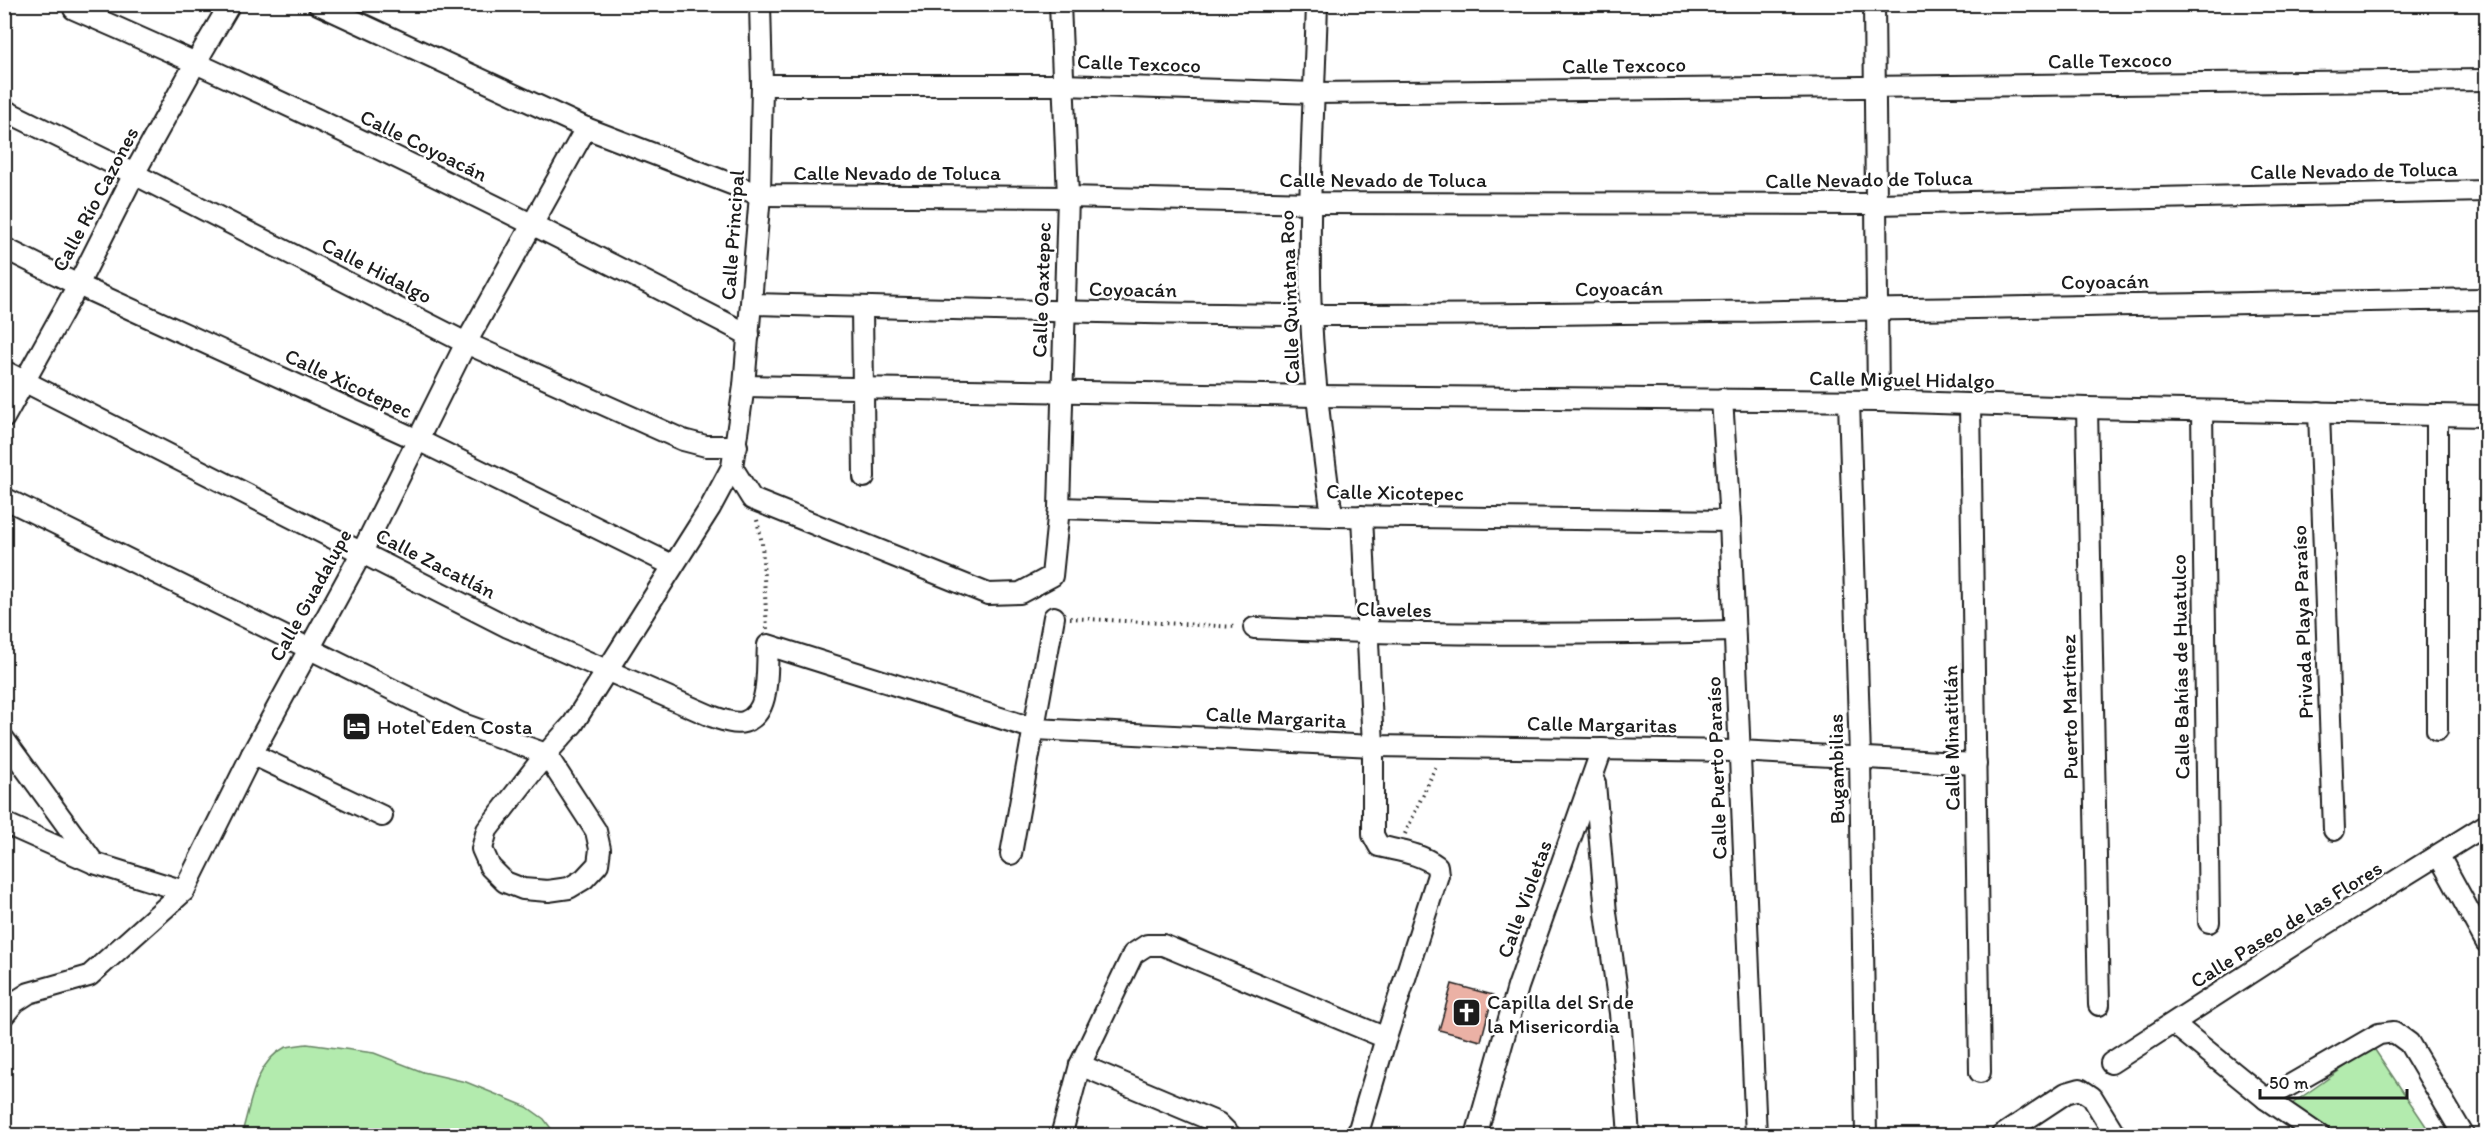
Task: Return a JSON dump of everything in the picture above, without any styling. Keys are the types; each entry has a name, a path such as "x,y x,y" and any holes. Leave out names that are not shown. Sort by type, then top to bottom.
{"street":[{"name":"Calle Río Cazones","path":"4,418 78,285 134,174 230,4"},
{"name":"Calle Nevado de Toluca","path":"318,4 586,128 760,195 1068,197 1310,203 1876,204 2487,191"},
{"name":"Calle Principal","path":"546,754 596,831 600,849 598,864 584,879 569,888 548,891 523,890 505,882 490,867 482,849 486,830 546,754 573,724 710,508 732,467 744,386 760,195 762,85 760,4"},
{"name":"Calle Oaxtepec","path":"752,499 988,594 1020,593 1052,576 1059,508 1068,197 1060,4"},
{"name":"Calle Quintana Roo","path":"1317,4 1310,203 1311,315 1316,396 1332,516"},
{"path":"1875,4 1878,401"},
{"name":"Calle Coyoacán","path":"74,9 196,62 531,222 748,335"},
{"name":"Calle Texcoco","path":"762,85 1062,85 1314,93 2487,80"},
{"name":"Calle Hidalgo","path":"4,110 466,343 683,440 706,446 736,446"},
{"name":"Calle Guadalupe","path":"4,1015 15,1002 29,993 89,976 184,891 252,754 362,552 466,343 531,222 586,128"},
{"name":"Calle Xicotepec","path":"4,248 78,285 418,440 672,565"},
{"name":"Coyoacán","path":"752,304 1065,312 1311,315 2487,299"},
{"path":"862,307 864,477"},
{"name":"Calle Zacatlán","path":"4,371 508,627 711,716 729,722 743,723 757,714 763,705 768,645"},
{"path":"744,386 1061,392"},
{"name":"Calle Miguel Hidalgo","path":"1061,392 1878,401 2202,411 2487,416"},
{"name":"Calle Puerto Paraíso","path":"1722,399 1730,521 1756,1136"},
{"name":"Bugambilias","path":"1849,401 1860,758 1866,1136"},
{"name":"Calle Minatitlán","path":"1970,404 1980,1072"},
{"name":"Puerto Martínez","path":"2087,408 2099,1005"},
{"name":"Calle Bahías de Huatulco","path":"2202,411 2202,555 2209,922"},
{"name":"Privada Playa Paraíso","path":"2319,412 2334,830"},
{"path":"2437,415 2437,730"},
{"path":"732,467 752,499"},
{"path":"4,498 460,723 546,754"},
{"name":"Calle Xicotepec","path":"1059,508 1332,516 1730,521"},
{"path":"1357,1136 1438,875 1437,866 1410,853 1379,846 1373,835 1373,746 1362,516"},
{"path":"1011,854 1054,617"},
{"name":"Claveles","path":"1254,628 1368,633 1585,635 1734,631"},
{"name":"Calle Margarita","path":"768,645 1035,729 1373,746 1515,746"},
{"path":"4,739 94,863"},
{"name":"Calle Margaritas","path":"1515,746 1739,751 1976,764"},
{"name":"Calle Violetas","path":"1476,1136 1518,987 1602,749"},
{"path":"252,754 382,816"},
{"path":"1594,775 1604,891 1620,1013 1629,1136"},
{"path":"4,823 94,863 184,891"},
{"name":"Calle Paseo de las Flores","path":"2111,1063 2307,936 2487,825"},
{"path":"2439,856 2487,942"},
{"path":"1061,1136 1080,1065 1133,954 1147,945 1163,945 1386,1038"},
{"path":"2174,1024 2266,1099 2320,1136"},
{"path":"2266,1099 2379,1034 2394,1032 2409,1043 2464,1136"},
{"path":"1080,1065 1218,1123 1231,1136"},
{"path":"2001,1136 2066,1093 2080,1089 2092,1097 2116,1136"}],"path":[{"path":"752,499 762,543 768,645"},
{"path":"1054,617 1254,628"},
{"path":"1396,850 1445,747"}],"green space":[{"path":"307,1044 374,1053 423,1072 466,1082 527,1107 544,1119 556,1135 244,1135 243,1129 252,1095 267,1063 284,1048"},
{"path":"2373,1047 2432,1135 2333,1135 2289,1106"}],"building":[{"name":"Capilla del Sr de la Misericordia","path":"1452,984 1493,995 1481,1041 1439,1030"}],"place":[{"name":"Hotel Eden Costa","path":"356,726"},
{"name":"Capilla del Sr de la Misericordia","path":"1466,1013"}]}
